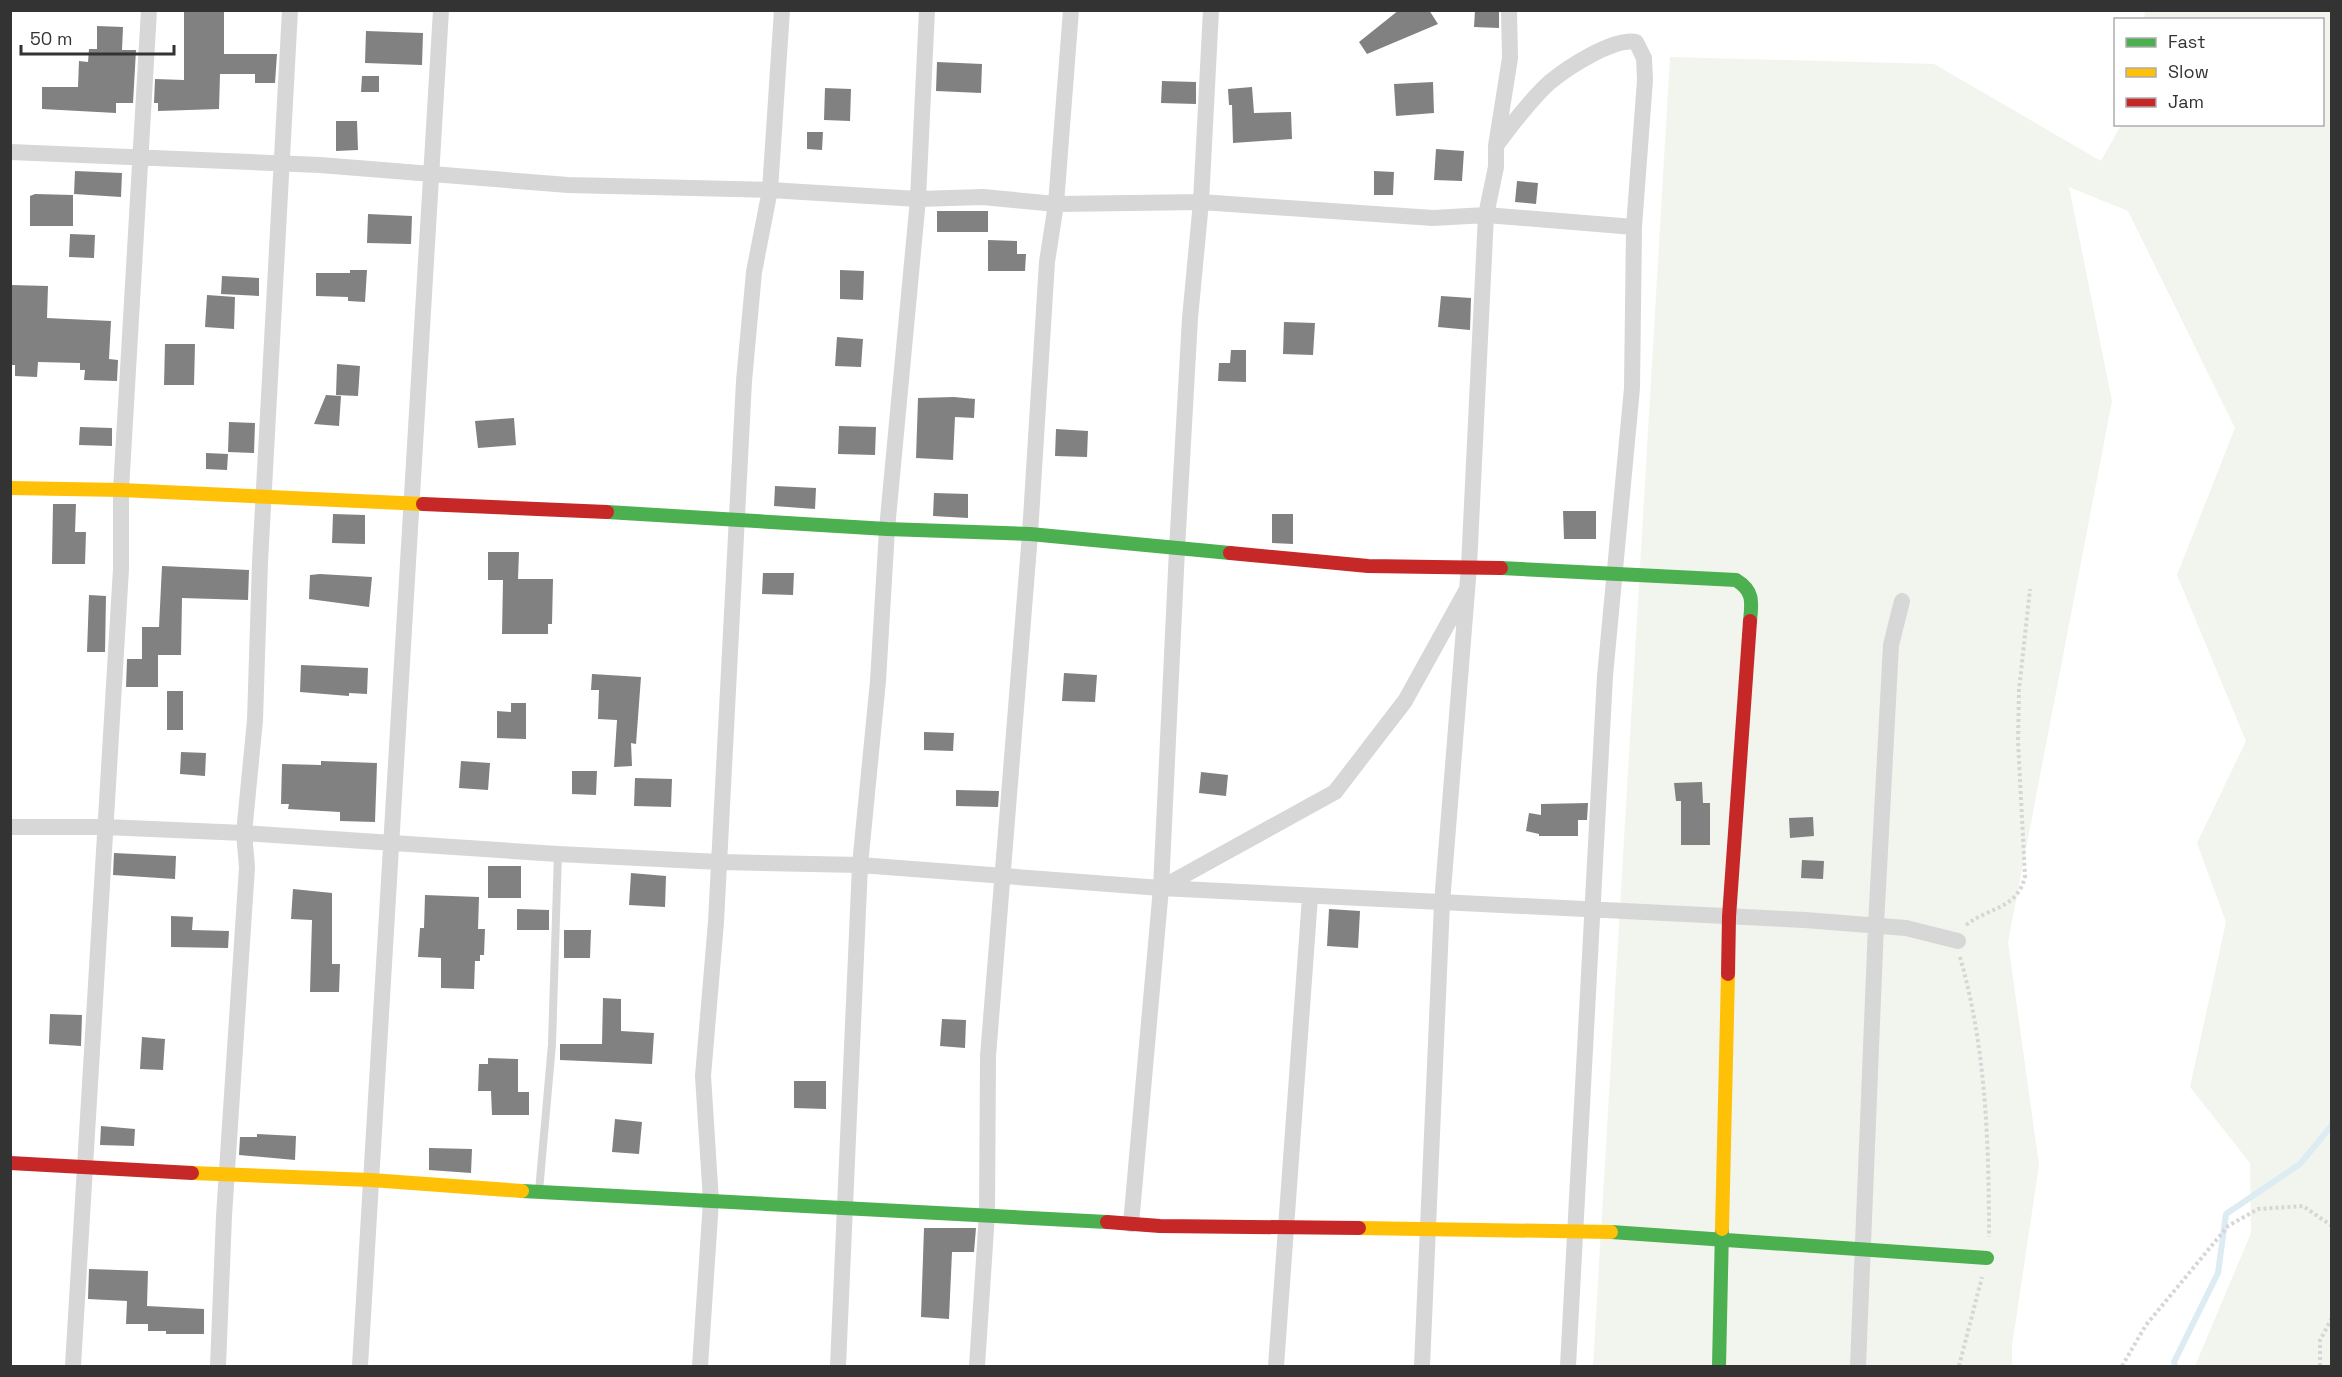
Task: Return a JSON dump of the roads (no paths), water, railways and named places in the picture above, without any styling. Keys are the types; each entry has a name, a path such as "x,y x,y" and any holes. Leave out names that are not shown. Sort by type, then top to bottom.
{"street":[{"path":"73,1366 121,569 122,490 149,10"},
{"path":"218,1366 227,1175 247,867 244,833 255,720 280,164 290,10"},
{"path":"360,1366 393,844 441,10"},
{"path":"700,1366 711,1201 703,1076 719,862 748,329 754,272 770,190 782,10"},
{"path":"838,1366 847,1206 860,865 878,681 886,529 918,199 927,10"},
{"path":"977,1366 987,1214 987,1084 1030,534 1047,262 1056,204 1071,10"},
{"path":"1131,1224 1161,888 1177,549 1190,318 1201,202 1210,10"},
{"path":"1422,1366 1430,1228 1442,903 1469,566 1486,215 1496,167 1496,146 1510,58 1509,10"},
{"path":"1496,146 1550,82 1601,49 1627,40 1636,42 1644,58 1646,80 1634,227 1632,388 1605,676 1568,1366"},
{"path":"10,152 280,164 568,185 770,190 918,199 983,197 1056,204 1201,202 1433,218 1486,215 1634,227"},
{"path":"10,488 122,490 737,518 886,529 1030,534 1368,566 1469,566 1736,580 1748,587 1752,597 1729,917 1719,1366"},
{"path":"1161,888 1335,792 1405,701 1467,589"},
{"path":"1858,1366 1876,925 1891,645 1902,601"},
{"path":"10,827 105,827 244,833 558,854 719,862 860,865 1003,877 1310,897 1592,908 1876,925 1906,928 1958,941"},
{"path":"1276,1366 1310,897"},
{"path":"10,1163 371,1180 539,1192 847,1206 1131,1224 1575,1230 1987,1258"}],"lane":[{"path":"539,1192 552,1044 558,854"}],"waterway":[{"path":"2175,1366 2174,1362 2218,1273 2226,1214 2300,1164 2332,1125"}]}
